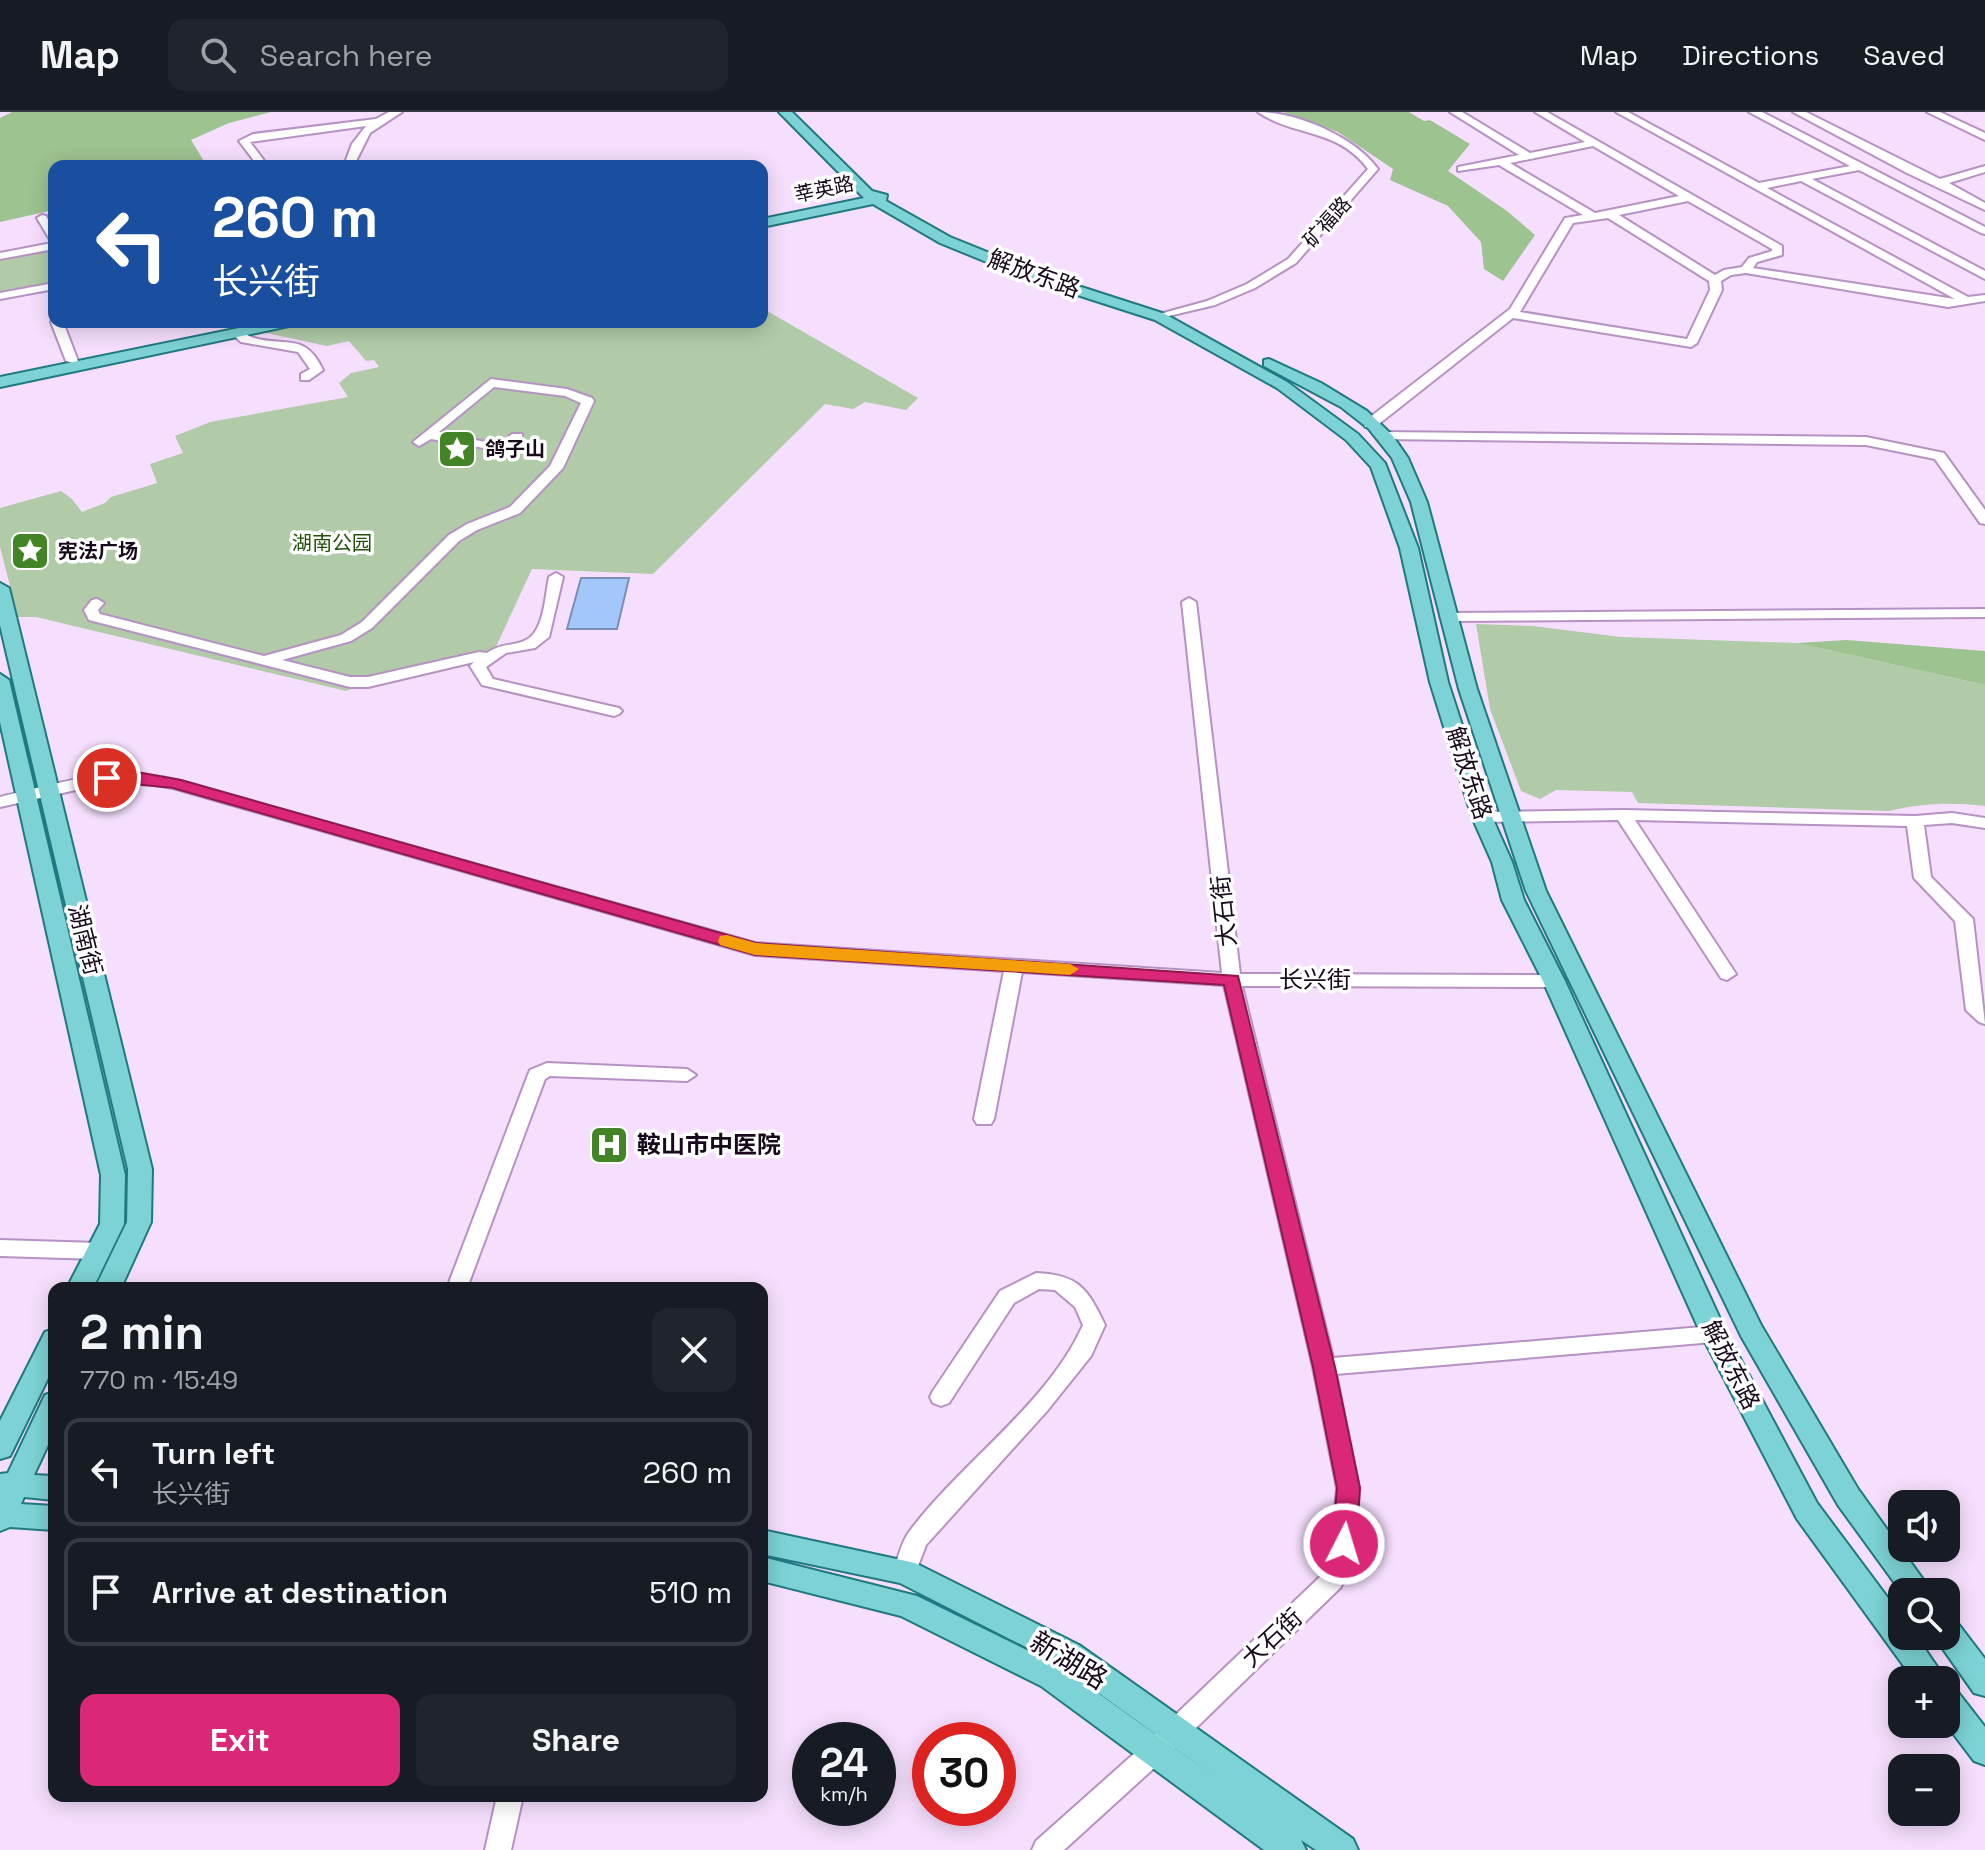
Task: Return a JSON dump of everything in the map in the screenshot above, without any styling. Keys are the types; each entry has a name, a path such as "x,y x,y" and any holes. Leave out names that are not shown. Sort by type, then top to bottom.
{"main road":[{"name":"解放东路","path":"785,112 881,195 945,240 1036,277 1164,315 1318,386 1377,430 1405,467 1428,535 1447,617 1508,816 1536,891 1750,1329 1848,1497 1908,1578"},
{"name":"解放东路","path":"799,112 881,195"},
{"name":"莘英路","path":"768,215 881,195"},
{"name":"莘英路","path":"768,222 881,195"},
{"name":"解放东路","path":"1164,315 1282,385 1352,437 1379,466 1409,548 1439,682 1482,817 1502,862 1513,900 1554,981 1714,1334 1807,1511 1921,1666"},
{"path":"0,379 229,328"},
{"path":"0,379 230,328"},
{"name":"湖南街","path":"0,588 37,794 113,1175 112,1224 83,1282"},
{"name":"湖南街","path":"0,680 37,794 140,1169 139,1222 111,1282"},
{"path":"0,1448 48,1351"},
{"path":"48,1414 8,1484 1,1516 48,1518"},
{"path":"8,1484 48,1487"},
{"name":"新湖路","path":"768,1543 905,1572 1068,1654 1290,1850"},
{"name":"新湖路","path":"768,1570 907,1605 1052,1677 1164,1741 1342,1850"},
{"path":"1960,1649 1985,1683"},
{"path":"1960,1719 1985,1751"}],"street":[{"name":"矿福路","path":"1164,315 1211,303 1251,286 1292,261 1373,169 1365,154 1325,132 1263,112"},
{"path":"1455,112 1528,156"},
{"path":"1540,112 1778,248 1778,253 1753,260 1746,270"},
{"path":"1621,112 1966,301"},
{"path":"1754,112 1985,231"},
{"path":"1798,112 1985,207"},
{"path":"1932,112 1985,137"},
{"path":"351,160 355,143 362,133 395,113"},
{"path":"258,160 244,141 253,137 377,122"},
{"path":"1462,169 1595,143"},
{"path":"1500,161 1593,216"},
{"path":"1755,187 1860,167"},
{"path":"1943,184 1940,182 1985,169"},
{"path":"1802,178 1985,276"},
{"path":"1377,430 1511,314 1569,220 1690,197"},
{"path":"1610,214 1715,280"},
{"path":"42,218 48,230"},
{"path":"0,256 48,244"},
{"path":"1715,280 1728,272 1746,270 1948,304 1985,298"},
{"path":"1511,314 1691,343 1716,290 1715,280"},
{"path":"0,296 48,287"},
{"path":"59,328 72,361"},
{"path":"235,328 246,339 300,348 316,364 317,370 305,377"},
{"path":"265,660 318,648 367,625 454,538 472,527 515,510 556,468 588,401 567,393 491,383 423,438 502,449 517,437"},
{"path":"1377,430 1866,441 1939,456 1985,520"},
{"path":"556,577 544,634 530,645 502,649 478,666 487,682 614,711"},
{"name":"大石街","path":"1045,1850 1333,1580 1344,1544 1348,1488 1324,1367 1232,980 1189,602"},
{"path":"97,603 91,610 94,617 350,682 368,682 479,656 487,657"},
{"path":"1447,617 1985,613"},
{"name":"长兴街","path":"0,802 107,778 137,777 175,784 755,949 1232,980 1554,981"},
{"path":"1482,817 1623,815 1915,821 1952,818 1985,823"},
{"path":"1623,815 1727,974"},
{"path":"1915,821 1923,878 1964,919 1975,1010 1985,1018"},
{"path":"984,1119 1014,966"},
{"path":"459,1282 474,1232 498,1179 537,1075 547,1069 687,1075"},
{"path":"0,1248 98,1251"},
{"path":"905,1572 916,1540 1039,1405 1083,1350 1094,1325 1083,1302 1060,1282 1036,1281 1007,1297 941,1397"},
{"path":"1324,1367 1714,1334"},
{"path":"498,1850 509,1802"}],"green space":[{"path":"12,112 271,112 229,123 191,140 203,160 48,160 48,211 0,222 0,118"},
{"path":"1283,112 1409,112 1424,121 1430,120 1470,144 1448,171 1507,211 1535,235 1503,281 1484,269 1481,242 1448,206 1390,180 1393,169 1338,132"},
{"path":"48,249 48,284 0,293 0,259"},
{"name":"湖南公园","path":"768,311 918,398 906,410 865,402 853,409 825,404 653,574 532,569 494,651 395,670 346,691 36,617 18,617 0,547 0,508 61,491 82,512 105,503 111,497 157,483 150,464 183,453 175,436 210,422 348,397 339,383 351,373 379,367 374,360 366,361 349,341 327,346 257,331 272,328 768,328"},
{"path":"1476,624 1533,626 1621,637 1797,643 1985,685 1985,806 1937,804 1889,811 1638,803 1632,792 1556,790 1540,799 1521,791 1490,709"},
{"path":"1847,640 1985,651 1985,685 1797,643"}],"water":[{"path":"581,578 629,578 617,629 567,629"}],"slow traffic":[{"path":"727,941 755,949 1070,969"}],"place":[{"name":"鸽子山","path":"457,449"},
{"name":"宪法广场","path":"30,551"},
{"name":"鞍山市中医院","path":"609,1145"}],"route":[{"path":"107,778 137,777 175,784 755,949 1232,980 1324,1367 1348,1488 1344,1544"}]}
